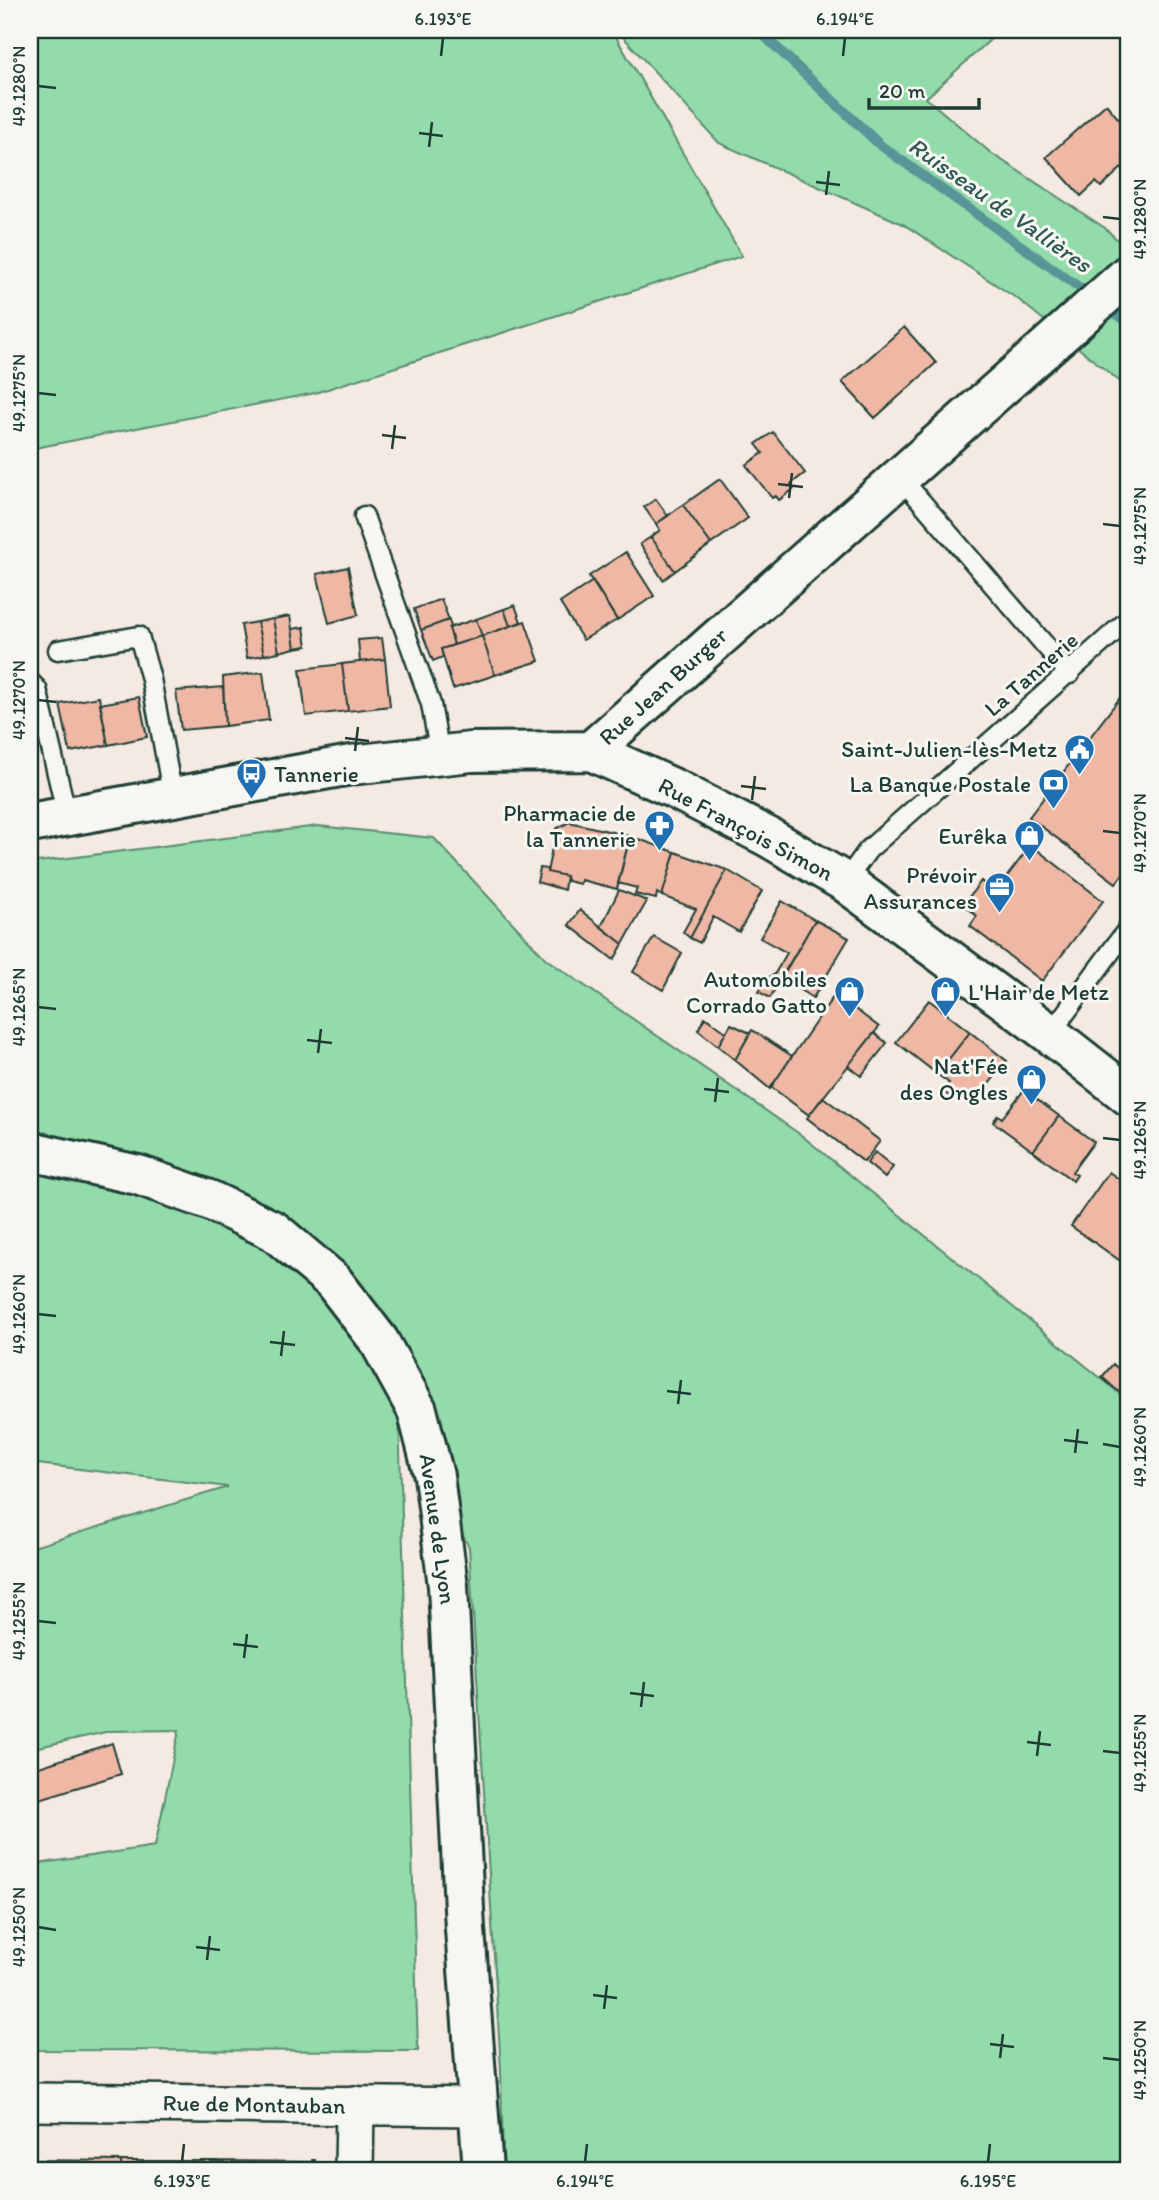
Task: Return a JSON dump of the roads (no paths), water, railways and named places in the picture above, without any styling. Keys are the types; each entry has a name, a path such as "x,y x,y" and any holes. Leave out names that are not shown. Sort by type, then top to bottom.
{"main road":[{"name":"Rue Jean Burger","path":"30,823 351,765 471,752 590,751 1129,274"},
{"name":"Rue François Simon","path":"590,751 677,790 768,837 845,882 1129,1096"},
{"name":"Avenue de Lyon","path":"30,1151 138,1175 209,1200 274,1231 333,1280 379,1341 417,1410 434,1476 449,1586 465,1929 482,2170"}],"street":[{"name":"Rue de Montauban","path":"30,2102 478,2106"},
{"path":"354,2170 355,2105"}],"lane":[{"path":"900,477 1070,674"},
{"path":"364,516 432,704 440,755"},
{"name":"La Tannerie","path":"845,882 868,850 1129,619"},
{"path":"58,650 139,636 151,679 173,797"},
{"path":"30,682 37,689 67,816"},
{"path":"1049,1034 1129,928"}],"waterway":[{"name":"Ruisseau de Vallières","path":"758,30 880,145 1129,323"}],"place":[{"name":"Saint-Julien-lès-Metz","path":"1080,776"},
{"name":"Tannerie","path":"251,801"},
{"name":"La Banque Postale","path":"1054,811"},
{"name":"Pharmacie de la Tannerie","path":"659,853"},
{"name":"Eurêka","path":"1030,863"},
{"name":"Prévoir Assurances","path":"1000,915"},
{"name":"Automobiles Corrado Gatto","path":"850,1019"},
{"name":"L'Hair de Metz","path":"945,1019"},
{"name":"Nat'Fée des Ongles","path":"1031,1106"}]}
